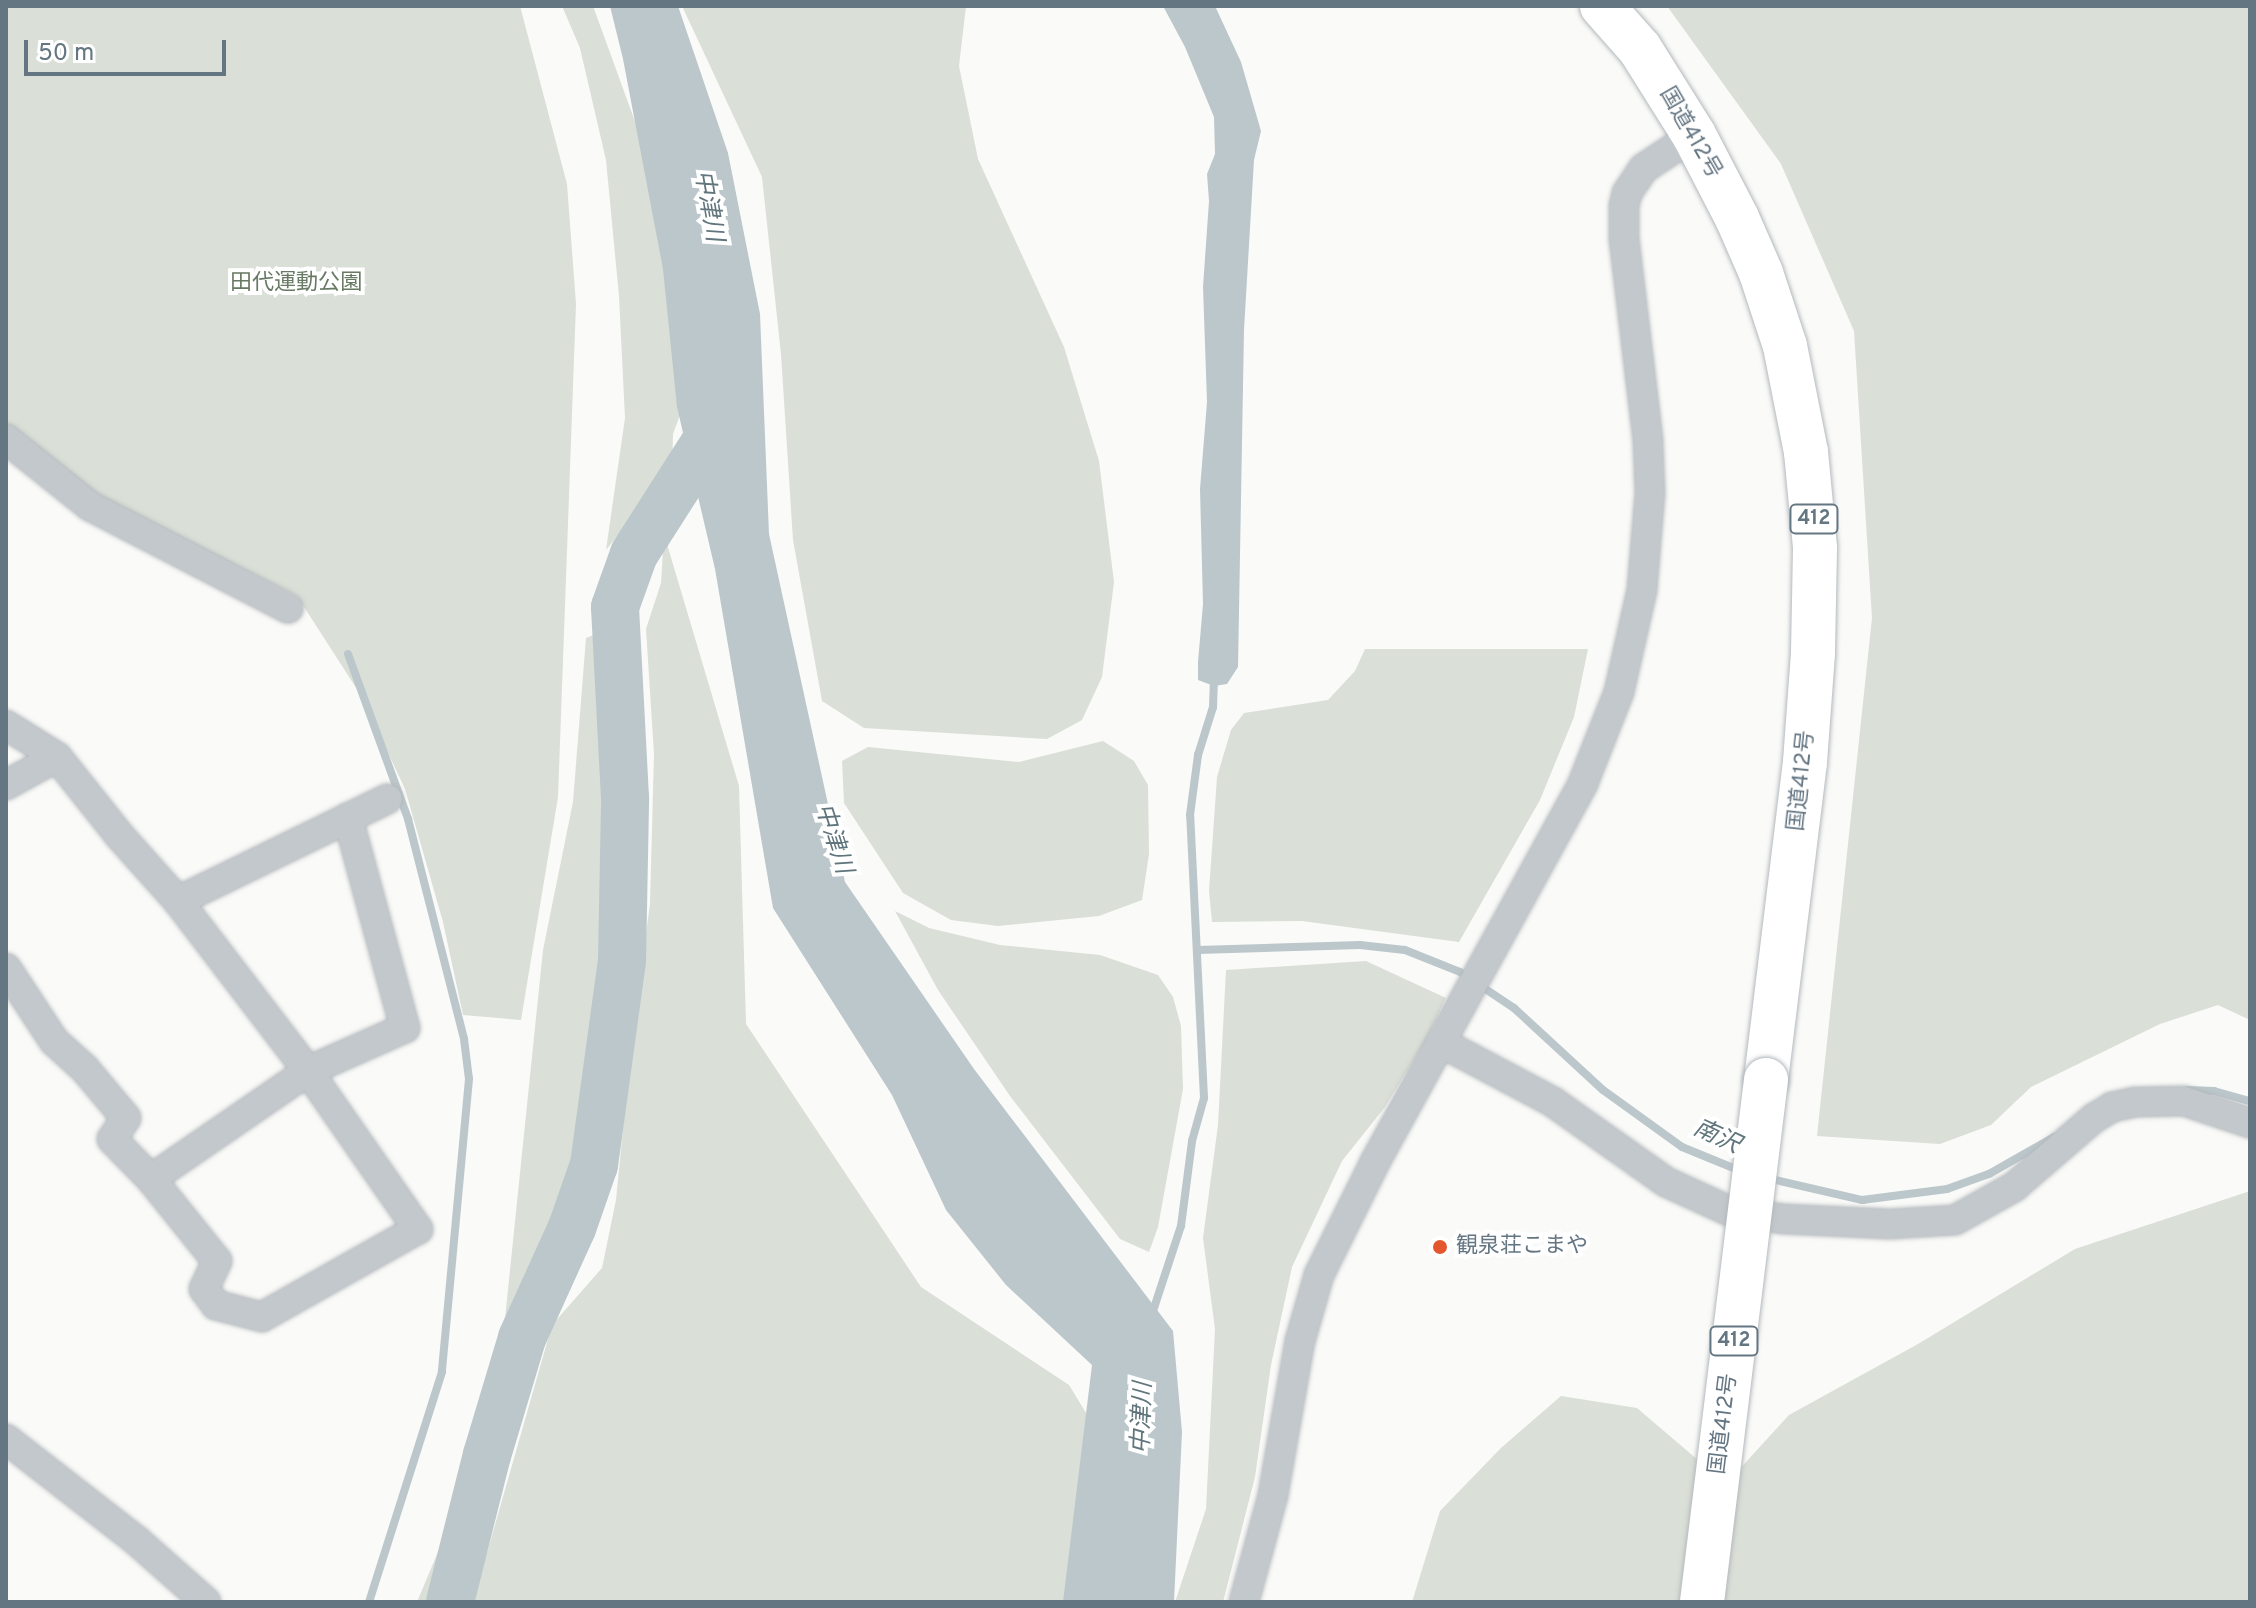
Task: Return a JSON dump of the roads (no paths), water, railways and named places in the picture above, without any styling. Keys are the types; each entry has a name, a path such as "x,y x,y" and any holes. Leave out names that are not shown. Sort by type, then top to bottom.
{"highway":[{"name":"国道412号","path":"1602,6 1640,49 1694,135 1737,218 1771,300 1796,392 1813,513 1813,653 1805,762 1702,1602"}],"street":[{"path":"1244,1602 1273,1495 1300,1341 1316,1283 1333,1242 1595,759 1626,670 1646,563 1650,479 1624,206 1631,186 1644,168 1694,135"},
{"path":"6,439 90,506 288,608"},
{"path":"6,725 57,757 178,901 308,1071 418,1229 262,1317 216,1305 204,1289 217,1261 151,1179 112,1139 126,1118 85,1069 54,1041 6,968"},
{"path":"6,785 57,757"},
{"path":"178,901 387,799"},
{"path":"151,1179 308,1071 405,1028 348,818"},
{"path":"1447,1032 1666,1182 1729,1211 1784,1219 1890,1224 1955,1220 2014,1187 2094,1118 2112,1107 2135,1102 2184,1101 2250,1123"},
{"path":"6,1439 137,1541 206,1602"}],"water":[{"name":"中津川","path":"610,6 678,6 728,153 760,314 769,534 845,882 974,1069 1173,1331 1182,1432 1174,1602 1063,1602 1092,1365 1006,1285 946,1210 892,1095 773,908 715,569 677,407 663,269"},
{"path":"1163,6 1215,6 1241,62 1261,131 1254,160 1244,330 1238,667 1227,684 1214,686 1198,680 1198,662 1203,604 1200,489 1207,402 1203,287 1209,201 1207,174 1215,154 1214,117 1185,47"}],"waterway":[{"path":"450,1602 487,1455 522,1338 572,1228 594,1165 622,961 625,798 615,607 634,554 705,443 735,421"},
{"path":"348,654 408,819 464,1039 469,1079 442,1372 369,1602"},
{"path":"1152,1314 1181,1226 1192,1141 1204,1098 1190,815 1198,755 1213,707 1214,678"},
{"name":"南沢","path":"1198,950 1360,945 1405,950 1460,972 1514,1008 1603,1090 1682,1147 1743,1172"},
{"name":"南沢","path":"2188,1090 2214,1091 2250,1101"},
{"name":"南沢","path":"1767,1178 1862,1200 1947,1189 1989,1174 2054,1137"}],"place":[{"name":"観泉荘こまや","path":"1440,1247"}],"park label":[{"name":"田代運動公園","path":"296,284"}]}
